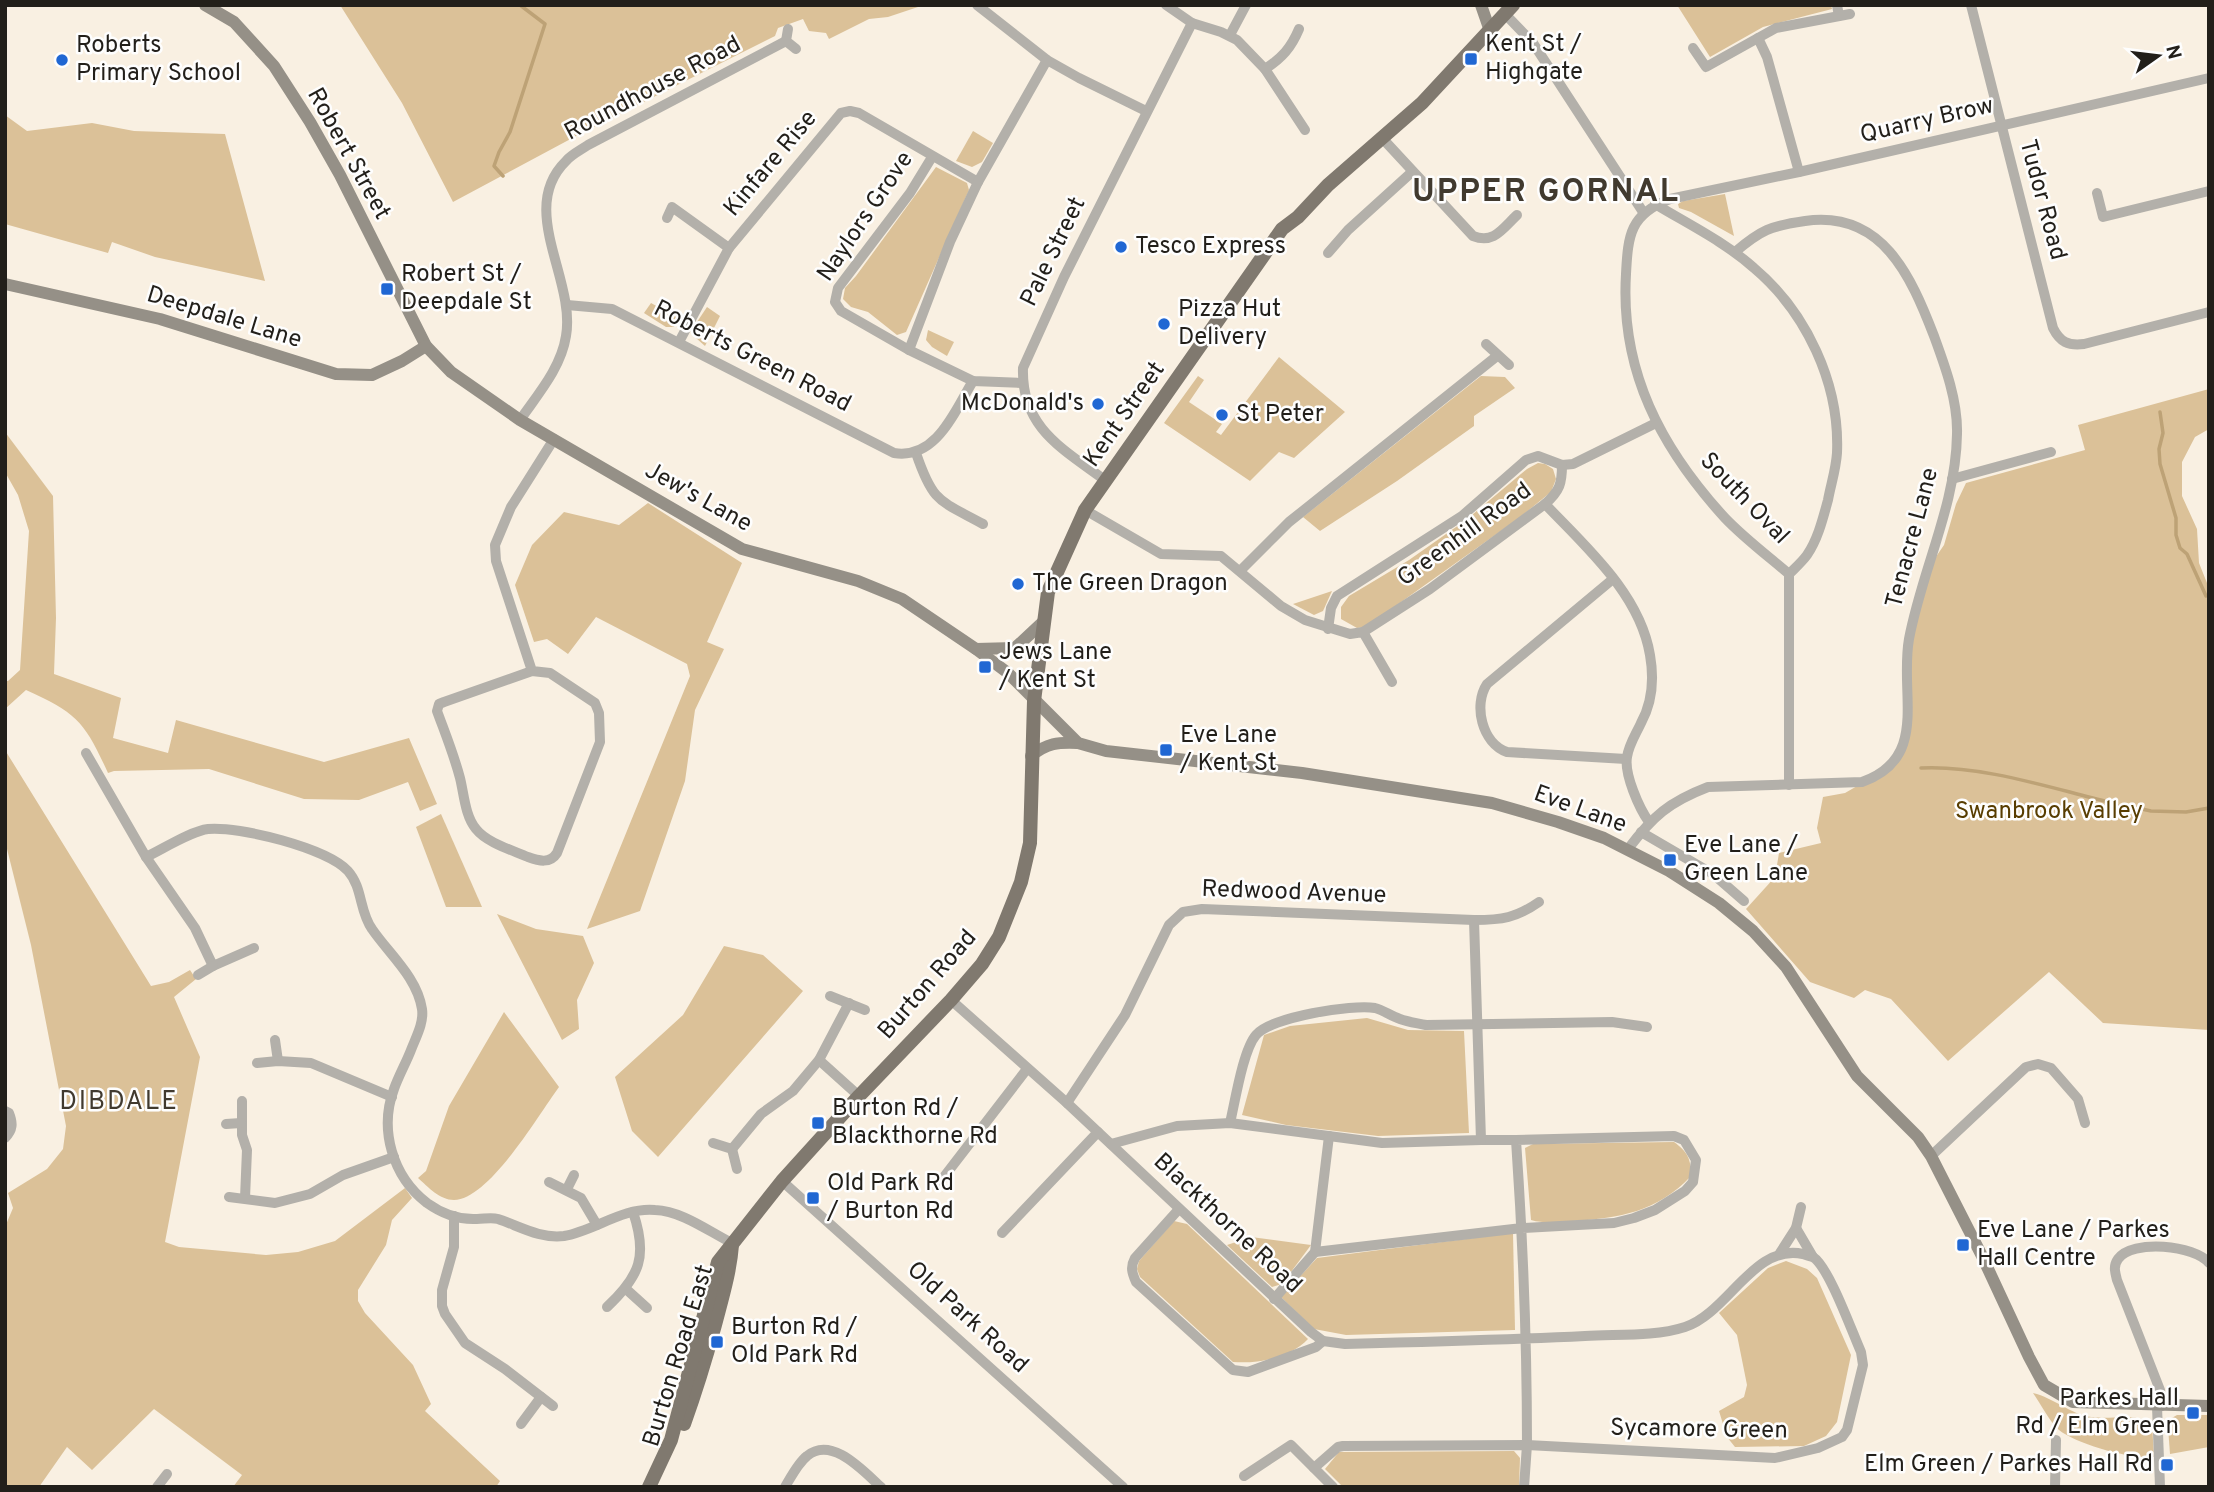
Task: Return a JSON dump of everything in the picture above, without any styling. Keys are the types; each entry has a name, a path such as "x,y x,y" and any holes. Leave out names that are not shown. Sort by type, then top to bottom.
{"main road":[{"name":"Kent Street","path":"1034,701 1048,592 1085,510 1282,229 1422,103 1509,9"},
{"name":"Burton Road","path":"732,1243 782,1181 951,1000 982,964 999,937 1021,882 1030,843 1034,701"},
{"name":"Burton Road East","path":"649,1487 671,1440 718,1262 732,1243"},
{"name":"Burton Road East","path":"659,1487 672,1460 697,1388 730,1266 732,1243"}],"street":[{"name":"Robert Street","path":"205,5 234,22 274,66 340,175 426,346"},
{"path":"977,5 1047,60 1146,111"},
{"path":"1166,5 1192,23 1230,36 1265,69 1305,130"},
{"path":"1230,36 1246,5"},
{"path":"1481,5 1489,29"},
{"name":"Tudor Road","path":"1971,5 2053,328 2058,337 2065,343 2084,344 2209,312"},
{"path":"1509,9 1643,212"},
{"path":"1693,48 1706,67 1776,27 1842,12"},
{"name":"Pale Street","path":"1022,383 1023,368 1063,277 1192,23"},
{"path":"788,29 786,41 796,49"},
{"path":"1265,69 1292,46 1299,29"},
{"path":"1758,38 1767,57 1799,172"},
{"name":"Roundhouse Road","path":"520,420 558,363 567,333 567,304 546,213 549,187 566,160 587,145 786,41"},
{"path":"909,350 950,242 978,182 1047,60"},
{"name":"Quarry Brow","path":"1643,212 1670,199 2209,78"},
{"name":"Kinfare Rise","path":"679,342 729,248 841,113 850,110 859,113 978,182"},
{"path":"1383,139 1473,236 1483,240 1492,238 1517,215"},
{"name":"Naylors Grove","path":"932,157 910,193 838,288 835,302 841,311 909,350 973,381 1022,383"},
{"path":"1328,253 1348,230 1412,172"},
{"path":"2097,193 2103,217 2209,191"},
{"path":"1628,849 1649,822 1687,796 1709,787 1789,785 1789,574 1807,555 1822,522 1835,471 1837,451 1830,392 1818,353 1801,322 1756,269 1655,204"},
{"path":"667,218 673,207 729,248"},
{"name":"South Oval","path":"1643,212 1630,236 1625,287 1626,313 1636,375 1656,423 1684,470 1727,520 1789,574"},
{"name":"Tenacre Lane","path":"1735,253 1757,233 1775,225 1823,218 1858,227 1889,250 1908,276 1923,307 1947,373 1958,431 1945,514 1914,612 1906,655 1907,726 1904,745 1898,758 1879,775 1862,782 1789,785"},
{"name":"Deepdale Lane","path":"5,284 160,319 336,374 372,375 426,346"},
{"name":"Roberts Green Road","path":"567,304 612,309 887,451 916,453"},
{"path":"1486,344 1509,365"},
{"name":"Jew's Lane","path":"426,346 451,372 520,420 742,549 858,581 902,599 1008,673 1034,701"},
{"path":"1240,570 1289,522 1497,356"},
{"path":"973,381 936,439 916,453 926,484 939,500 983,524"},
{"path":"1022,383 1028,407 1039,426 1053,442 1106,481"},
{"path":"1562,465 1573,464 1656,423"},
{"path":"532,671 496,561 495,545 511,507 554,439"},
{"path":"1952,480 2051,452"},
{"name":"Greenhill Road","path":"1328,629 1331,608 1337,596 1462,516 1526,460 1538,456 1562,465 1559,491 1545,504 1430,589 1363,632"},
{"path":"1545,504 1613,579 1642,626 1650,654 1652,680 1646,711 1632,740 1626,767 1649,822"},
{"path":"1085,510 1161,554 1222,556 1281,606 1305,620 1350,634 1363,632 1392,682"},
{"path":"1613,579 1487,684 1481,693 1479,706 1491,742 1498,749 1507,752 1626,759"},
{"path":"976,649 1015,648 1042,623"},
{"path":"532,671 550,674 586,696 595,703 601,723 600,742 556,853 554,858 546,861 532,859 484,837 476,829 470,820 460,777 437,711 439,704 443,702 532,671"},
{"name":"Eve Lane","path":"1034,701 1079,743 1106,751 1302,773 1478,800 1558,822 1628,849 1669,871 1719,902 1754,931 1786,967 1857,1076 1918,1137 1963,1217 2044,1385 2073,1402 2209,1406"},
{"path":"1031,756 1054,742 1079,743"},
{"path":"86,753 146,857 195,928 213,966"},
{"path":"146,857 206,829 230,829 247,831 333,859 349,873 360,891 366,919 408,975 422,1010 421,1026 392,1097 388,1113 388,1134 394,1157 408,1183 425,1201 454,1216 465,1219 496,1219 547,1236 561,1236 633,1212 656,1210 679,1215 732,1243"},
{"path":"1641,832 1713,874 1744,901"},
{"name":"Redwood Avenue","path":"1067,1103 1125,1015 1169,925 1184,912 1202,909 1474,920 1504,919 1523,913 1539,902"},
{"path":"1474,920 1481,1140"},
{"path":"198,975 254,948"},
{"path":"830,996 865,1010"},
{"name":"Blackthorne Road","path":"951,1000 1067,1103 1274,1299 1323,1340"},
{"path":"732,1149 761,1114 793,1091 819,1060 849,1003"},
{"path":"1230,1123 1248,1048 1256,1035 1273,1023 1309,1014 1374,1008 1402,1020 1426,1025 1612,1022 1647,1027"},
{"path":"275,1040 278,1061"},
{"path":"819,1060 859,1096"},
{"path":"257,1063 311,1063 392,1097"},
{"path":"1931,1156 2026,1067 2038,1064 2051,1068 2078,1099 2085,1123"},
{"path":"940,1182 1027,1069"},
{"path":"242,1101 241,1123 247,1150 245,1198"},
{"path":"5,1111 9,1113 12,1122 12,1131 5,1138"},
{"path":"226,1124 241,1123"},
{"path":"1111,1144 1177,1126 1230,1123 1382,1143 1674,1136 1684,1140 1696,1160 1693,1182 1685,1191 1655,1210 1614,1223 1522,1228 1315,1252"},
{"path":"1002,1233 1098,1132"},
{"path":"1274,1299 1315,1252 1329,1136"},
{"path":"1516,1140 1527,1339 1527,1445 1524,1487"},
{"path":"712,1143 732,1149"},
{"path":"732,1149 737,1168"},
{"path":"229,1197 275,1203 310,1194 343,1175 394,1157"},
{"path":"567,1189 574,1175"},
{"name":"Old Park Road","path":"782,1181 1123,1487"},
{"path":"550,1182 581,1198 597,1225"},
{"path":"1780,1253 1796,1228 1801,1207"},
{"path":"1180,1209 1131,1263 1132,1273 1136,1282 1233,1370 1248,1372 1316,1347 1323,1340 1345,1344 1665,1332 1688,1326 1706,1317 1765,1262 1780,1253 1791,1252 1813,1257"},
{"path":"607,1307 626,1289 638,1268 642,1254 633,1212"},
{"path":"454,1216 454,1247 442,1290 445,1314 465,1343 505,1369 553,1406"},
{"path":"1796,1228 1813,1257"},
{"path":"2160,1487 2160,1390 2114,1267 2119,1257 2127,1251 2157,1247 2192,1251 2209,1263"},
{"name":"Sycamore Green","path":"1527,1445 1774,1458 1818,1448 1842,1437 1847,1430 1863,1365 1861,1352 1827,1275 1813,1257"},
{"path":"626,1289 647,1308"},
{"path":"521,1424 541,1397"},
{"path":"2055,1487 2056,1440"},
{"path":"1244,1476 1290,1445 1334,1487"},
{"path":"1314,1468 1338,1447 1343,1446 1527,1445"},
{"path":"785,1487 807,1456 825,1449 835,1451 881,1487"},
{"path":"157,1487 167,1475"}],"green space":[{"path":"340,5 924,5 888,17 869,19 829,39 826,33 809,31 803,19 778,28 775,36 578,135 453,202 402,103"},
{"path":"1677,5 1831,5 1832,9 1763,27 1710,57"},
{"path":"5,115 27,131 92,123 134,131 225,134 265,281 155,257 112,242 108,253 5,224"},
{"path":"973,131 993,143 982,162 972,167 956,161"},
{"path":"936,167 967,183 969,190 906,332 897,335 868,312 851,307 843,299 845,288"},
{"path":"1725,194 1734,236 1679,208 1678,204 1683,201"},
{"path":"651,303 678,318 674,327 666,327 644,313"},
{"path":"707,307 720,316 705,346 696,338 695,325"},
{"path":"928,330 954,342 947,356 926,340"},
{"path":"1279,357 1345,412 1294,458 1279,452 1250,481 1164,423 1198,376 1204,380 1189,402 1222,424 1216,432 1221,435"},
{"path":"1481,376 1505,377 1515,388 1474,416 1474,426 1320,531 1303,517"},
{"name":"Swanbrook Valley","path":"2209,389 2209,429 2195,437 2182,462 2182,496 2197,529 2199,563 2209,588 2209,1030 2103,1023 2049,972 1948,1061 1891,999 1865,990 1854,998 1810,982 1746,909 1775,877 1779,853 1821,843 1817,828 1823,797 1845,793 1890,767 1904,745 1906,655 1929,567 1944,545 1956,504 1966,483 2085,450 2078,425"},
{"path":"5,432 53,496 56,618 54,674 121,698 113,738 168,753 176,720 324,762 409,738 437,804 420,811 408,782 359,800 304,799 209,769 108,773 86,731 78,721 58,706 26,690 5,709 5,681 20,670 29,531 18,495 5,472"},
{"path":"1538,463 1553,469 1556,479 1551,492 1519,518 1366,627 1357,628 1341,619 1341,607 1349,596 1409,560 1466,520 1527,469"},
{"path":"648,503 742,563 707,642 724,649 695,710 685,781 640,911 587,929 690,676 687,664 596,617 568,654 547,639 534,642 515,585 532,545 564,512 619,525"},
{"path":"1332,591 1323,611 1314,615 1293,604"},
{"path":"5,750 151,986 169,982 190,970 196,979 174,997 200,1057 165,1242 179,1247 266,1255 298,1252 335,1241 405,1188 412,1198 392,1220 386,1245 358,1290 358,1301 365,1313 413,1365 431,1404 425,1411 500,1481 496,1487 233,1487 242,1475 154,1409 92,1470 67,1447 39,1487 5,1487 5,1227 13,1208 8,1193 47,1169 63,1149 66,1126 31,945 5,841"},
{"path":"441,814 482,907 446,907 416,827"},
{"path":"497,914 536,929 583,936 594,963 577,1000 579,1029 562,1040"},
{"path":"724,946 763,955 803,991 658,1157 632,1131 615,1077 683,1015"},
{"path":"504,1012 559,1087 512,1154 482,1186 468,1196 454,1200 444,1198 418,1178 426,1171 449,1106"},
{"path":"1367,1018 1408,1030 1464,1031 1469,1133 1378,1136 1286,1125 1242,1115 1264,1035 1290,1026"},
{"path":"1674,1142 1688,1156 1691,1176 1665,1198 1637,1211 1606,1218 1552,1222 1531,1220 1525,1148 1533,1144"},
{"path":"1174,1221 1187,1224 1308,1339 1301,1346 1274,1358 1233,1362 1140,1277 1137,1269 1139,1261"},
{"path":"1513,1233 1515,1330 1346,1335 1314,1329 1281,1297 1317,1258"},
{"path":"1251,1237 1311,1245 1282,1284 1272,1287 1227,1245"},
{"path":"1786,1261 1807,1269 1817,1278 1851,1355 1837,1422 1826,1436 1804,1446 1735,1447 1727,1437 1719,1411 1744,1397 1747,1385 1737,1335 1719,1313 1768,1268"},
{"path":"2033,1393 2083,1415 2136,1418 2152,1423 2154,1457 2119,1453 2078,1441 2059,1430"},
{"path":"2177,1415 2209,1415 2209,1447 2170,1454 2168,1427 2170,1419"},
{"path":"1514,1451 1520,1458 1519,1487 1343,1487 1325,1469 1339,1452"}],"waterway":[{"path":"503,176 494,166 510,132 545,24 520,5"},
{"path":"2160,412 2163,433 2159,449 2160,464 2176,518 2176,535 2180,548 2187,554 2206,596"},
{"path":"1921,768 1992,774 2109,802 2127,810 2137,808 2186,812 2209,808"}],"place":[{"name":"Kent St / Highgate","path":"1471,59"},
{"name":"Roberts Primary School","path":"62,60"},
{"name":"Tesco Express","path":"1121,247"},
{"name":"Robert St / Deepdale St","path":"387,289"},
{"name":"Pizza Hut Delivery","path":"1164,324"},
{"name":"McDonald's","path":"1098,404"},
{"name":"St Peter","path":"1222,415"},
{"name":"The Green Dragon","path":"1018,584"},
{"name":"Jews Lane / Kent St","path":"985,667"},
{"name":"Eve Lane / Kent St","path":"1166,750"},
{"name":"Eve Lane / Green Lane","path":"1670,860"},
{"name":"Burton Rd / Blackthorne Rd","path":"818,1123"},
{"name":"Old Park Rd / Burton Rd","path":"813,1198"},
{"name":"Eve Lane / Parkes Hall Centre","path":"1963,1245"},
{"name":"Burton Rd / Old Park Rd","path":"717,1342"},
{"name":"Parkes Hall Rd / Elm Green","path":"2193,1413"},
{"name":"Elm Green / Parkes Hall Rd","path":"2167,1465"}],"district":[{"name":"UPPER GORNAL","path":"1546,193"},
{"name":"DIBDALE","path":"119,1102"}]}
